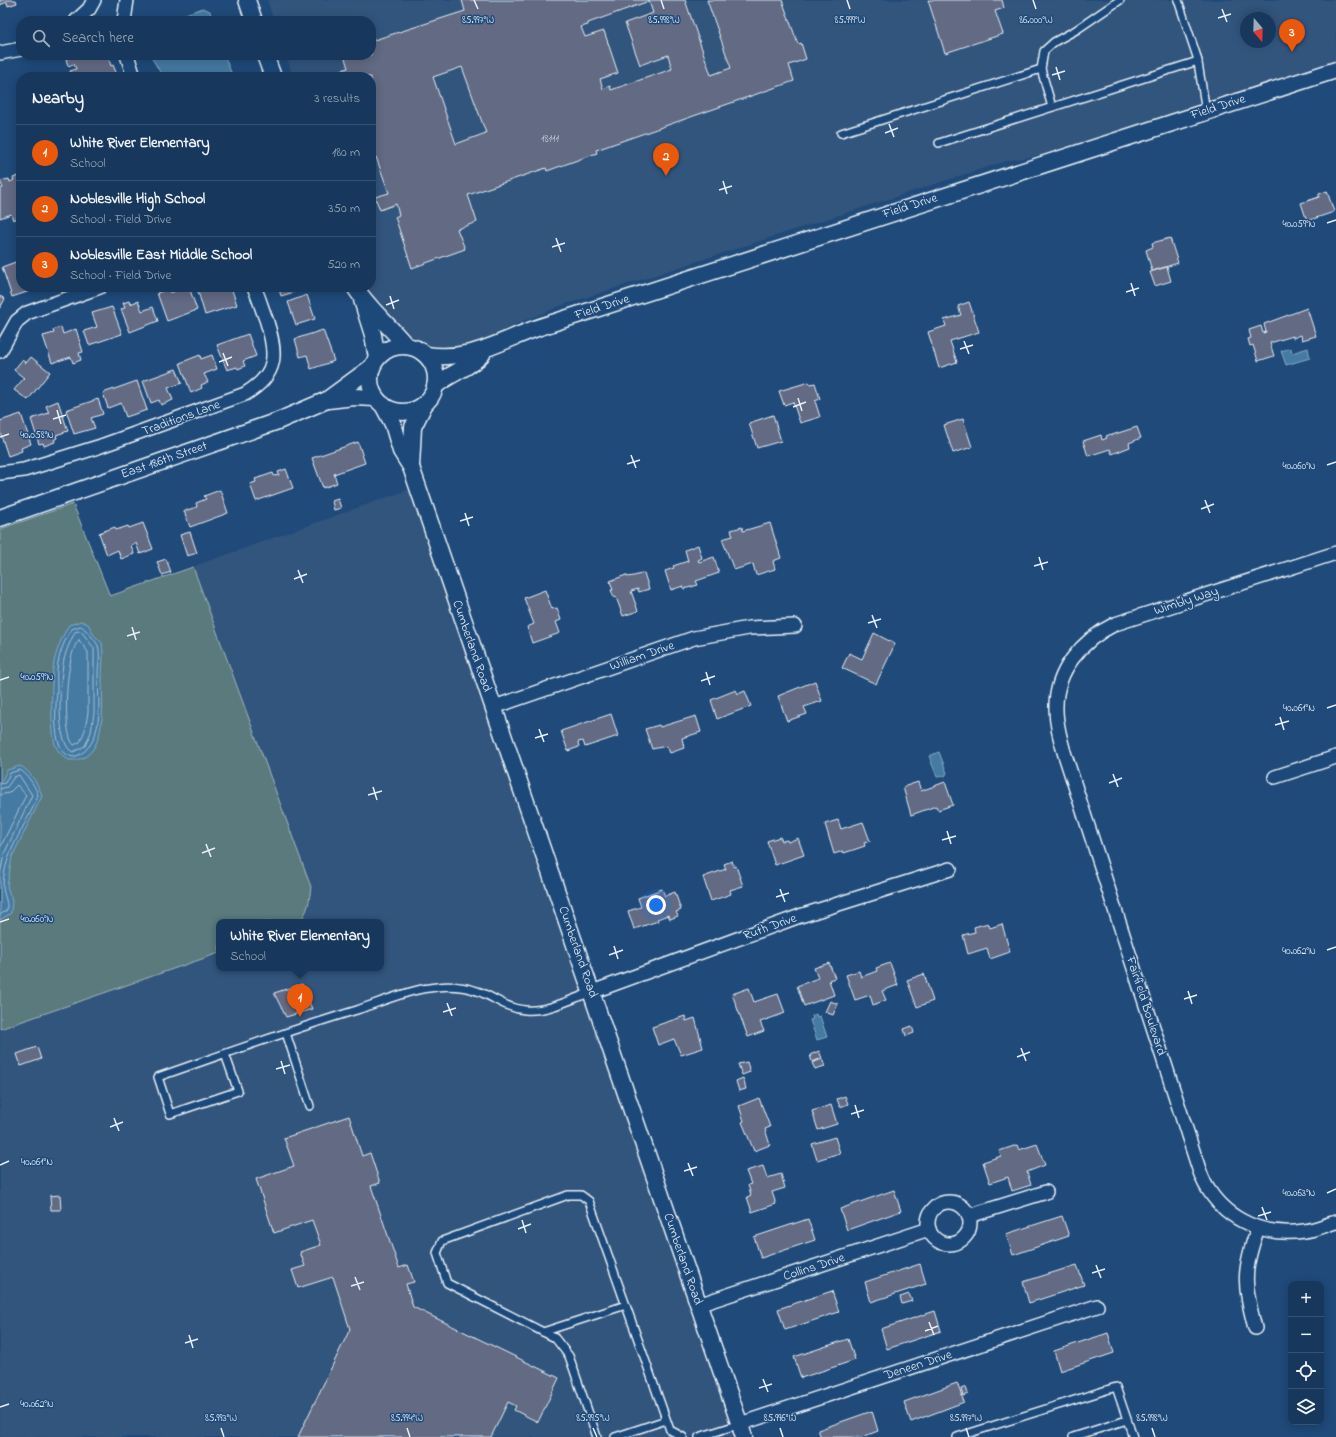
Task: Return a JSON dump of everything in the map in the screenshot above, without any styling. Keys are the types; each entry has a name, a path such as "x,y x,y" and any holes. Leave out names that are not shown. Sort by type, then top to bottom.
{"street":[{"path":"81,16 89,9 94,0"},
{"path":"125,16 127,0"},
{"path":"246,0 252,16"},
{"path":"0,53 16,50"},
{"path":"129,60 132,72"},
{"path":"267,60 271,72"},
{"name":"Field Drive","path":"486,350 540,327 1336,70"},
{"path":"0,351 17,321 27,313 86,292"},
{"name":"Traditions Lane","path":"0,474 24,470 98,447 246,394 253,390 262,382 269,371 273,360 274,348 256,292"},
{"path":"358,292 406,346"},
{"path":"358,292 373,335 374,362 369,377 371,388 379,401 392,410 403,412 414,410 424,404 431,396 435,386 434,369 426,355 416,348 406,346 390,348 374,362"},
{"path":"426,355 443,357 462,356 486,350"},
{"path":"435,386 446,376 476,362 486,350"},
{"name":"East 186th Street","path":"0,518 278,421 327,400 374,362"},
{"name":"East 186th Street","path":"327,400 354,397 379,401"},
{"name":"Cumberland Road","path":"379,401 393,424 401,452 411,467 742,1431"},
{"name":"Cumberland Road","path":"411,467 413,427 424,404"},
{"name":"Wimbly Way","path":"1060,683 1068,666 1080,648 1090,638 1115,624 1336,553"},
{"name":"William Drive","path":"494,708 694,638 749,628 796,626"},
{"name":"Fairfield Boulevard","path":"1060,683 1056,717 1064,752 1196,1160 1208,1189 1228,1212 1242,1222 1258,1228 1278,1232 1304,1231 1336,1222"},
{"path":"1275,777 1336,757"},
{"name":"Ruth Drive","path":"592,992 800,916 950,868"},
{"path":"969,1216 1046,1192"},
{"path":"942,1203 955,1203 961,1206 969,1216 969,1229 961,1240 956,1243 949,1244 937,1240 929,1229 929,1216 937,1206 942,1203"},
{"path":"1255,1328 1245,1283 1246,1269 1258,1228"},
{"name":"Collins Drive","path":"698,1305 929,1229"},
{"name":"Deneen Drive","path":"742,1431 1097,1306"}],"lane":[{"path":"1052,107 1040,69 1044,51 1054,42 1076,30 1120,0"},
{"path":"1178,0 1198,62 1206,111"},
{"path":"938,143 1198,62"},
{"path":"841,133 926,104 1040,69"},
{"path":"225,1054 238,1091 170,1114 158,1077 286,1033 427,988 445,986 462,987 479,992 510,1007 524,1010 551,1006 592,992"},
{"path":"286,1033 310,1106"},
{"path":"597,1437 569,1356 555,1338 447,1283 437,1253 442,1241 568,1195 581,1195 589,1201 671,1433 683,1437"},
{"path":"544,1332 626,1305"},
{"path":"957,1437 1116,1387 1133,1437"},
{"path":"615,1437 666,1420"},
{"path":"1073,1437 1127,1420"},
{"path":"699,1437 742,1431"}],"shaded area":[{"path":"267,0 1336,0 1336,63 1163,119 1105,134 1093,142 1060,152 1006,161 560,306 519,323 493,338 462,351 431,349 399,330 381,310 368,292 376,292 376,72 291,72 288,60 376,60 376,16 272,16"},
{"path":"416,487 744,1437 0,1437 0,529 73,504 110,596"}],"green space":[{"path":"73,504 110,596 193,567 311,887 308,906 301,919 216,919 216,954 0,1029 0,529"}],"water":[{"path":"203,8 210,11 211,16 180,16"},
{"path":"153,60 226,60 231,72 160,72"},
{"path":"1291,348 1292,353 1308,348 1310,358 1286,365 1281,351"},
{"path":"81,621 88,624 94,635 102,643 102,718 96,743 90,752 81,758 69,760 63,756 56,747 54,740 52,705 53,669 58,647 66,629 69,625"},
{"path":"939,752 947,773 945,776 937,777 929,756"},
{"path":"20,766 34,779 42,796 12,857 7,886 12,901 11,913 0,920 0,784 7,770"},
{"path":"816,1014 817,1017 820,1016 827,1037 817,1040 810,1020 813,1019 812,1016"}],"building":[{"path":"0,0 16,0 17,3 8,6 7,2 0,5"},
{"path":"462,0 685,0 711,75 731,68 707,0 782,0 798,44 801,43 806,59 789,65 794,81 596,150 597,153 547,171 546,168 468,195 477,222 457,229 465,249 412,268 395,217 399,215 396,204 380,210 376,200 376,197 389,193 376,157 376,72 335,72 348,68 346,60 376,60 376,39 465,11","holes":["649,1 653,13 625,23 640,65 668,55 672,69 611,90 610,86 603,89 600,79 618,73 604,31 585,37 581,27 588,25 588,23","462,67 486,133 456,144 433,77"]},
{"path":"928,0 1002,0 1004,8 995,11 1003,34 945,53"},
{"path":"66,60 109,60 111,66 113,65 116,72 70,72 76,69 74,64 68,66"},
{"path":"16,177 16,219 13,220 11,214 0,218 0,189 3,188 0,181 9,179 10,182 14,180 13,178"},
{"path":"1327,191 1334,212 1307,221 1301,203 1319,197 1319,194"},
{"path":"1170,238 1178,263 1152,271 1146,250 1153,247 1152,243"},
{"path":"16,262 16,292 27,292 12,297 2,267"},
{"path":"1167,267 1171,281 1155,286 1150,272"},
{"path":"191,292 197,310 167,321 157,293"},
{"path":"198,292 233,292 237,305 205,315"},
{"path":"280,292 294,292 281,296"},
{"path":"307,295 315,319 296,325 288,302"},
{"path":"0,296 5,299 0,308"},
{"path":"129,301 130,304 138,301 142,311 153,307 158,321 130,332 121,309 125,308 123,303"},
{"path":"969,302 979,332 950,341 957,362 939,368 928,332 946,326 944,320 961,315 958,306"},
{"path":"112,307 122,334 89,345 84,331 97,327 92,313"},
{"path":"1307,308 1316,336 1302,340 1301,335 1293,338 1293,336 1270,343 1274,356 1258,361 1253,345 1250,346 1248,339 1251,338 1249,330 1261,326 1263,333 1266,332 1264,324"},
{"path":"61,327 63,334 76,329 83,352 79,353 81,360 73,363 71,357 52,363 43,336 54,333 53,330"},
{"path":"323,330 334,361 311,369 307,355 300,357 295,339"},
{"path":"248,334 256,356 243,361 245,366 238,369 237,367 227,370 217,345"},
{"path":"200,355 201,359 212,355 217,369 204,374 208,382 201,385 202,388 191,393 180,363"},
{"path":"31,357 50,372 28,400 14,390 24,378 14,370 22,360 26,363"},
{"path":"176,369 182,383 168,388 173,400 161,405 159,400 151,403 143,381"},
{"path":"137,381 147,410 126,417 121,403 108,408 103,393"},
{"path":"809,382 810,384 815,383 820,399 815,401 820,417 800,423 793,402 784,405 779,391"},
{"path":"98,399 103,414 91,418 95,428 74,434 66,410"},
{"path":"58,401 68,431 56,435 57,438 54,440 55,442 44,446 43,443 39,444 31,419 49,413 46,406"},
{"path":"21,414 31,444 21,448 22,451 8,456 0,432 0,421"},
{"path":"773,415 781,441 757,448 749,423"},
{"path":"963,419 972,447 953,453 944,425"},
{"path":"1137,427 1141,438 1129,443 1130,447 1112,454 1110,449 1088,456 1083,441 1101,435 1102,440 1111,434 1112,435"},
{"path":"358,442 365,463 334,474 337,483 323,488 312,458"},
{"path":"286,469 293,488 256,501 250,484 256,482 255,479 273,473 274,476 279,475 278,472"},
{"path":"220,490 228,513 190,527 184,511 197,507 196,503 206,499 204,496"},
{"path":"338,499 341,508 334,510 332,501"},
{"path":"143,523 153,549 140,554 136,543 131,545 134,554 121,559 118,550 107,555 99,533 115,527 116,530 128,526 129,528"},
{"path":"770,523 781,558 773,561 775,569 756,575 753,564 734,570 722,539 733,536 731,530 742,527 743,531"},
{"path":"190,532 197,553 187,556 180,535"},
{"path":"698,545 702,558 698,560 699,562 714,557 719,573 696,581 698,585 684,589 683,586 671,590 665,571 674,568 673,566 688,561 685,550"},
{"path":"166,559 171,572 162,575 157,562"},
{"path":"644,573 649,589 639,592 638,589 631,591 638,611 623,616 616,597 614,598 611,590 613,590 610,581 626,575 627,577"},
{"path":"545,590 552,609 557,608 561,620 556,622 560,633 532,643 527,627 534,624 524,598"},
{"path":"874,633 895,644 876,684 842,668 849,653 862,659"},
{"path":"815,681 822,701 804,707 807,714 787,721 778,696"},
{"path":"736,690 738,694 745,691 751,706 717,719 711,700"},
{"path":"611,714 618,736 585,747 583,741 578,742 579,747 568,751 561,731"},
{"path":"696,716 701,732 682,738 684,748 670,753 667,746 652,749 645,729 659,725 660,727"},
{"path":"918,782 921,791 945,782 953,805 938,810 936,806 911,815 903,787"},
{"path":"838,820 841,829 863,822 870,841 864,843 865,846 844,853 843,851 834,854 825,824"},
{"path":"780,837 782,841 787,840 788,842 798,838 804,855 775,865 767,841"},
{"path":"732,861 734,867 736,866 743,886 730,890 731,894 711,901 703,877 726,869 724,864"},
{"path":"662,889 665,896 675,892 681,910 676,912 678,916 670,919 668,915 657,919 658,921 634,929 628,911 641,907 638,898"},
{"path":"988,923 990,928 1002,924 1010,952 990,959 987,948 968,954 963,935 975,932 974,927"},
{"path":"829,963 835,978 829,980 834,995 804,1006 797,986 818,978 814,968"},
{"path":"890,963 898,985 882,991 886,1000 873,1005 870,995 855,1000 846,975 859,971 861,977 877,971 876,968"},
{"path":"924,974 933,1001 917,1007 907,980"},
{"path":"302,984 312,1009 286,1017 274,993"},
{"path":"749,988 754,1002 778,994 785,1013 760,1022 764,1031 748,1037 732,994"},
{"path":"830,1001 838,1004 833,1015 825,1012"},
{"path":"685,1016 686,1021 695,1018 703,1048 681,1055 674,1039 658,1045 652,1027"},
{"path":"912,1026 914,1033 906,1036 904,1029"},
{"path":"37,1047 41,1059 21,1066 17,1054"},
{"path":"819,1051 822,1058 812,1062 810,1055"},
{"path":"822,1059 825,1066 815,1069 812,1063"},
{"path":"747,1062 750,1072 742,1075 738,1064"},
{"path":"743,1078 746,1089 739,1091 736,1081"},
{"path":"845,1096 848,1104 840,1107 837,1099"},
{"path":"759,1098 770,1127 765,1129 770,1145 754,1151 742,1122 744,1121 739,1106"},
{"path":"831,1105 837,1124 818,1130 812,1111"},
{"path":"349,1116 362,1156 370,1153 380,1183 371,1186 399,1268 408,1265 414,1282 406,1284 413,1307 559,1378 538,1422 514,1410 516,1406 508,1402 491,1437 298,1437 350,1329 333,1277 298,1288 292,1270 305,1266 300,1252 321,1245 312,1220 274,1233 256,1179 294,1166 284,1138"},
{"path":"835,1137 840,1153 817,1160 812,1144"},
{"path":"1037,1144 1045,1165 1027,1172 1031,1185 1012,1191 1008,1177 990,1183 983,1162 1001,1156 999,1151 1017,1145 1019,1150"},
{"path":"763,1166 767,1178 781,1174 785,1188 772,1192 776,1204 752,1212 747,1197 751,1195 748,1185 751,1184 746,1171"},
{"path":"894,1190 901,1211 847,1230 840,1209"},
{"path":"60,1195 61,1210 51,1210 50,1196"},
{"path":"1062,1216 1069,1236 1013,1255 1006,1234"},
{"path":"808,1219 815,1240 761,1258 754,1237"},
{"path":"920,1264 926,1284 871,1302 865,1282"},
{"path":"1077,1265 1084,1285 1029,1303 1023,1282"},
{"path":"832,1291 839,1312 785,1330 778,1309"},
{"path":"909,1294 912,1301 902,1304 900,1297"},
{"path":"935,1311 941,1331 887,1349 881,1329"},
{"path":"1108,1333 1114,1353 1060,1371 1054,1351"},
{"path":"848,1339 855,1360 801,1378 794,1357"},
{"path":"957,1383 964,1402 911,1422 904,1402"},
{"path":"966,1387 968,1394 963,1396 961,1389"},
{"path":"872,1411 878,1431 862,1437 821,1437 818,1430"}],"place":[{"name":"Noblesville East Middle School","path":"1292,52"},
{"name":"Noblesville High School","path":"666,176"},
{"name":"White River Elementary","path":"300,1017"}]}
